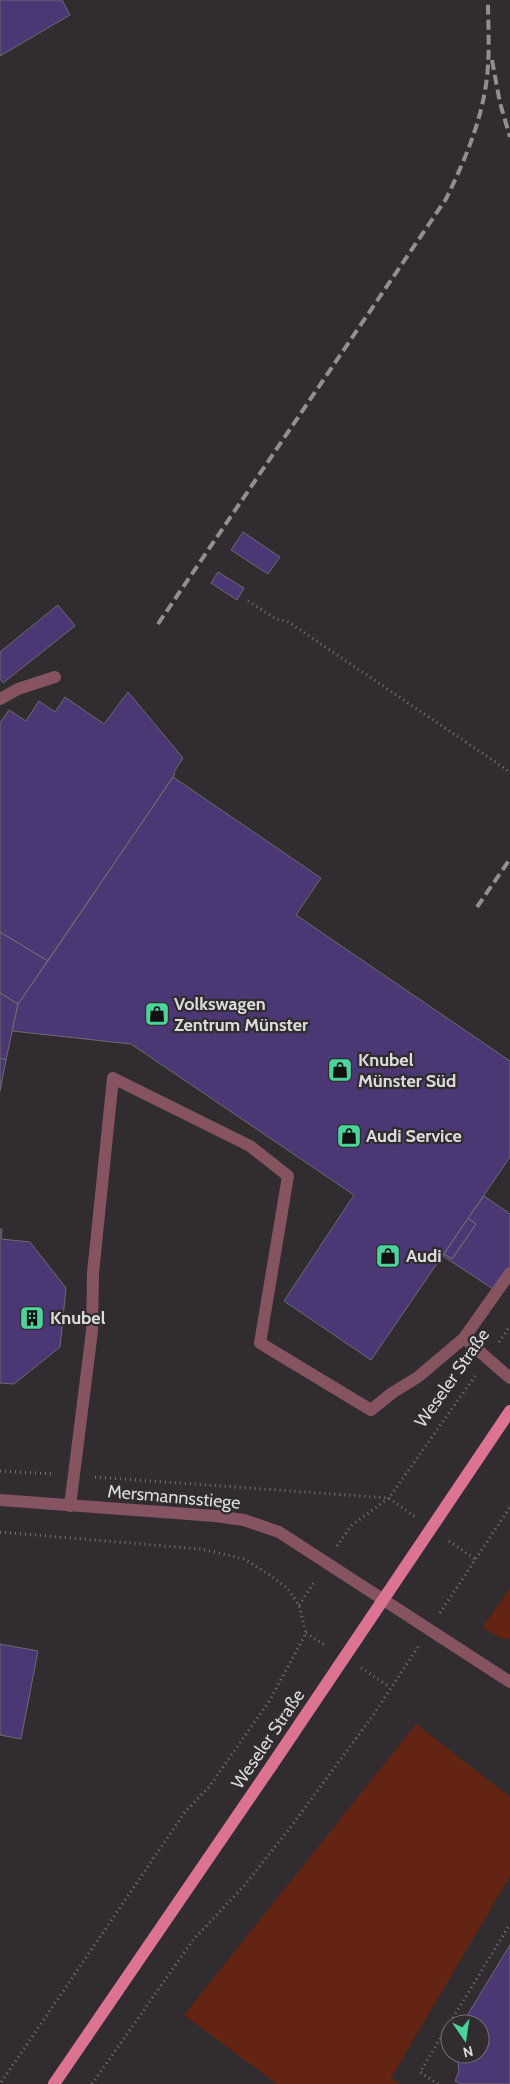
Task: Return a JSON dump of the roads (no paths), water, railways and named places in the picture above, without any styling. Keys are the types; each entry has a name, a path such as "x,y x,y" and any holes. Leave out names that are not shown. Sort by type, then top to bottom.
{"main road":[{"name":"Weseler Straße","path":"54,2084 510,1411"}],"street":[{"path":"0,699 18,689 55,676"},
{"path":"70,1506 72,1475 92,1331 93,1273 113,1078 250,1146 288,1176 260,1343 371,1410 392,1393 418,1377 464,1338 510,1273"},
{"path":"464,1338 510,1378"},
{"name":"Mersmannsstiege","path":"0,1500 215,1516 261,1525 279,1532 383,1601 504,1674 510,1682"}],"railway":[{"path":"158,624 446,199 472,140 485,93 488,58 488,0"},
{"path":"492,60 500,103 510,137"},
{"path":"477,907 510,859"}],"place":[{"name":"Volkswagen Zentrum Münster","path":"157,1014"},
{"name":"Knubel Münster Süd","path":"340,1070"},
{"name":"Audi Service","path":"349,1136"},
{"name":"Audi","path":"388,1256"},
{"name":"Knubel","path":"32,1318"}]}
